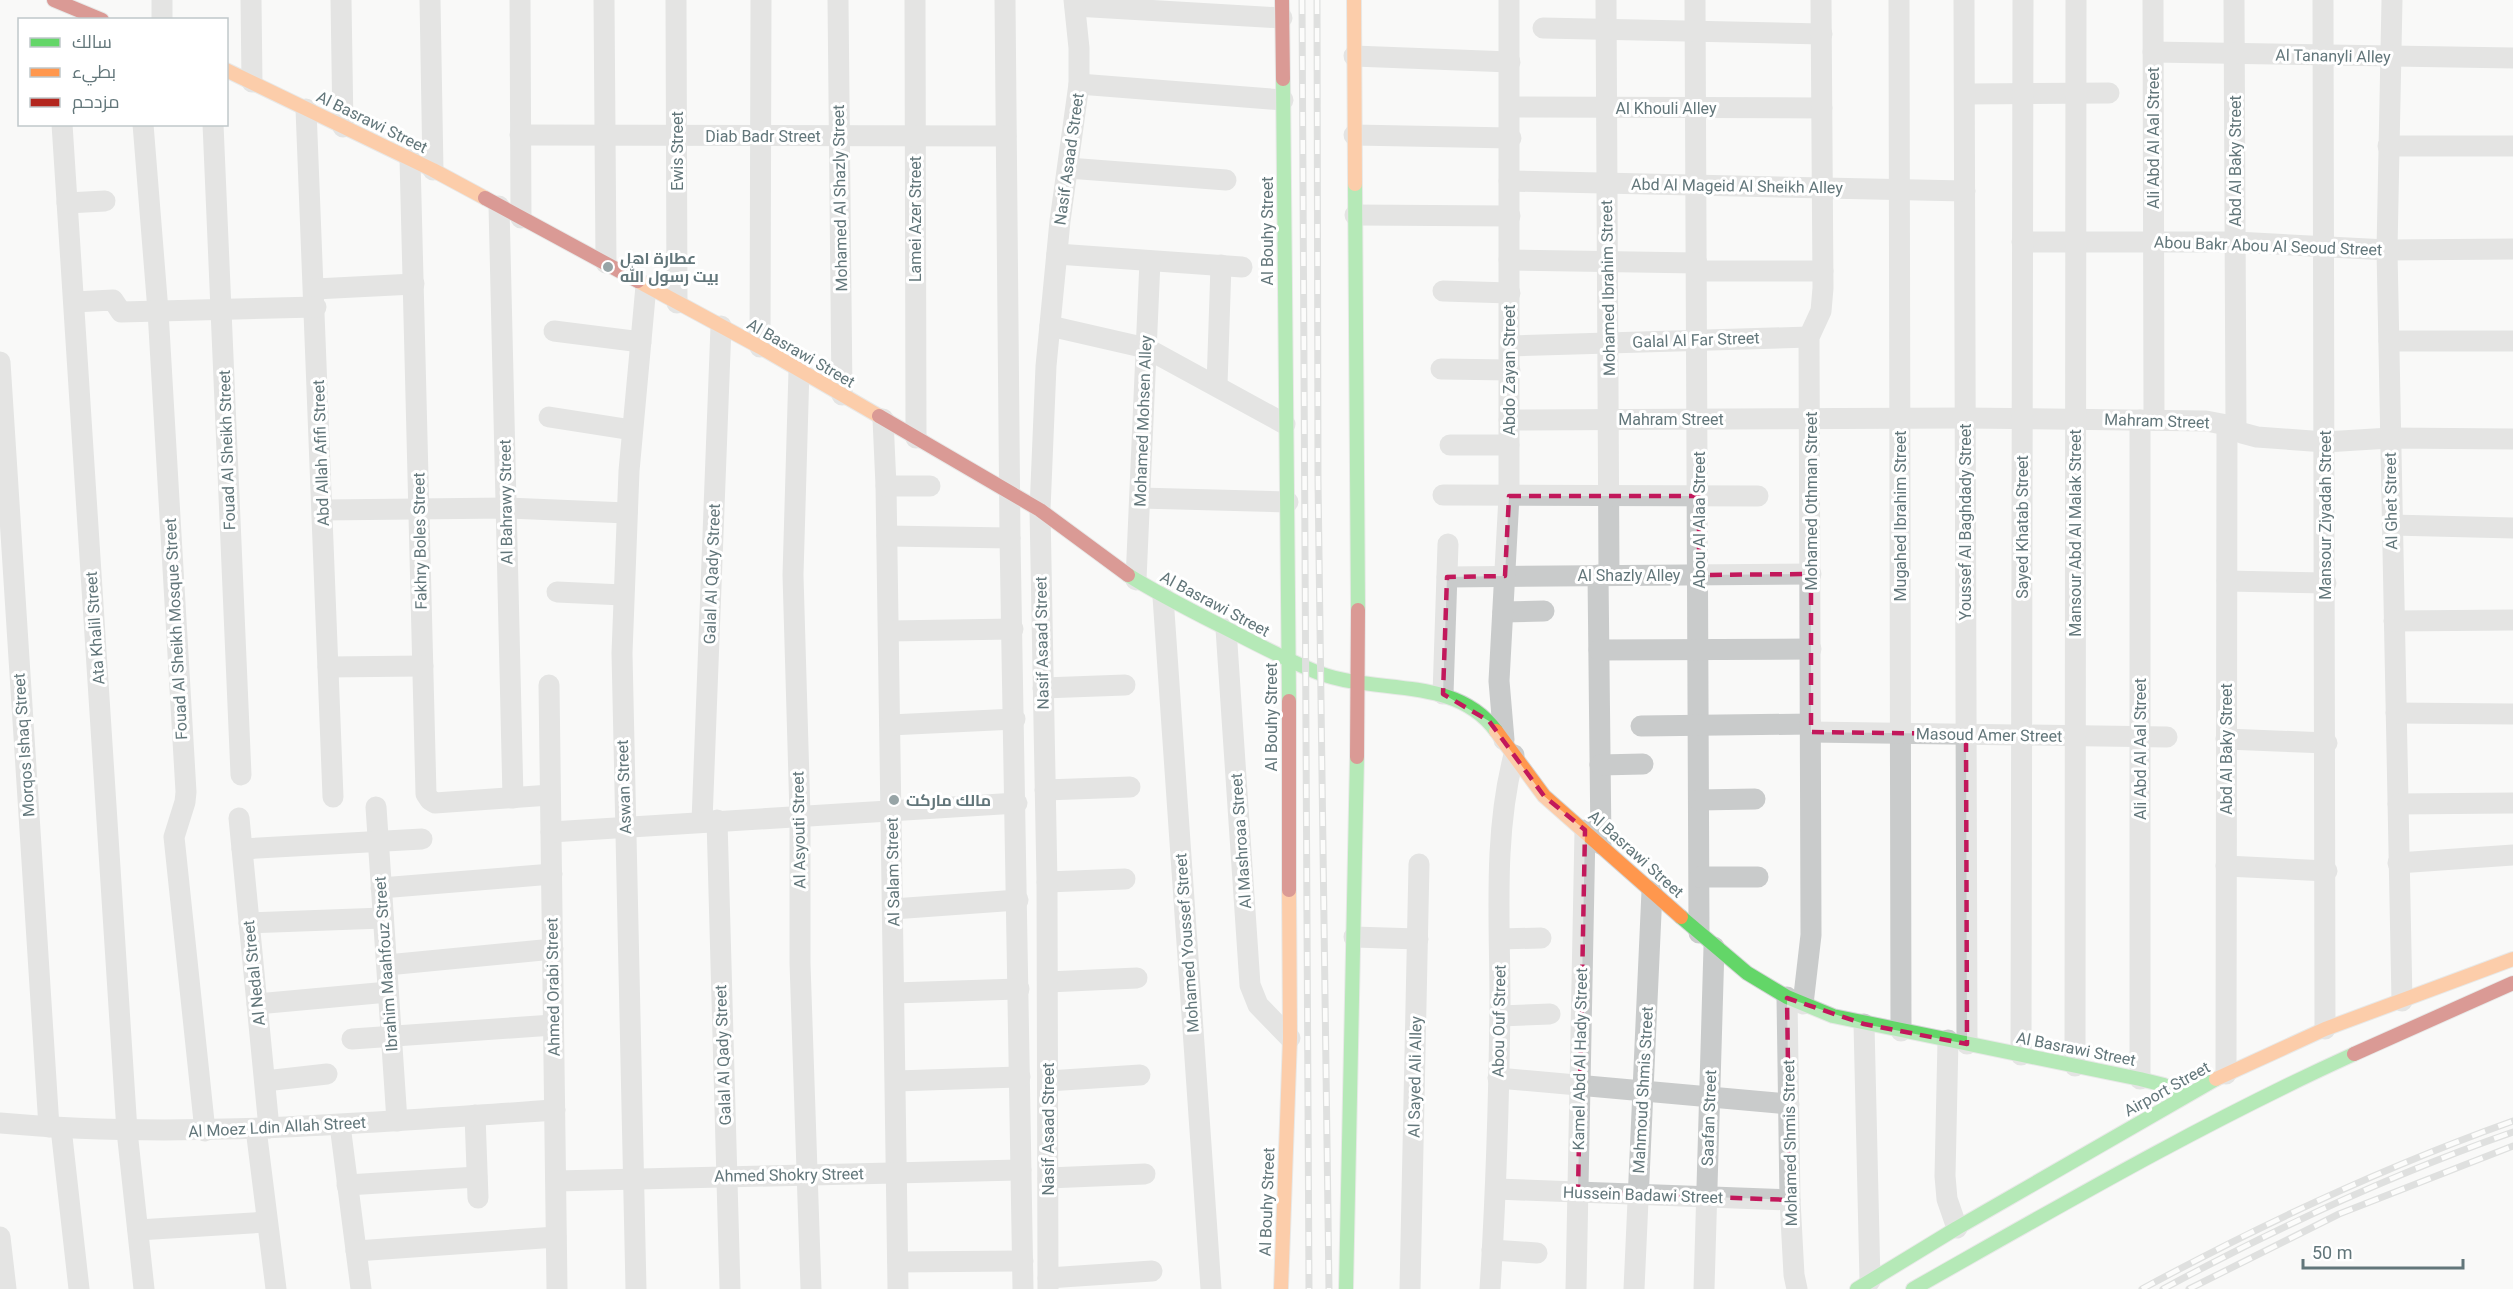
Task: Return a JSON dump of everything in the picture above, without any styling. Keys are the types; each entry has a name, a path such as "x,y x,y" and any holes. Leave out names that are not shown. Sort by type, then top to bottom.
{"street":[{"path":"162,0 162,18"},
{"path":"251,0 252,82"},
{"path":"341,0 343,127"},
{"path":"430,0 433,170"},
{"path":"520,0 521,218"},
{"path":"604,0 606,263"},
{"name":"Ewis Street","path":"676,0 677,303"},
{"path":"760,348 761,0"},
{"name":"Mohamed Al Shazly Street","path":"838,0 842,395"},
{"name":"Lamei Azer Street","path":"915,0 916,438"},
{"name":"Nasif Asaad Street","path":"1005,0 1010,538 1017,803 1023,1289"},
{"path":"1346,1289 1359,683 1354,0"},
{"name":"Abdo Zayan Street","path":"1509,0 1509,496 1499,681 1509,747"},
{"name":"Mohamed Ibrahim Street","path":"1601,844 1599,650 1610,496 1606,0"},
{"name":"Abou Al Alaa Street","path":"1695,0 1700,877 1707,940"},
{"name":"Mohamed Othman Street","path":"1795,1000 1811,935 1809,337 1821,311 1823,271 1821,0"},
{"name":"Mugahed Ibrahim Street","path":"1899,0 1901,1031"},
{"name":"Youssef Al Baghdady Street","path":"1957,1228 1947,1199 1945,1176 1958,1042 1966,734 1964,0"},
{"name":"Sayed Khatab Street","path":"2021,1055 2023,0"},
{"name":"Mansour Abd Al Malak Street","path":"2075,1066 2076,0"},
{"name":"Ali Abd Al Aal Street","path":"2140,1079 2140,736 2153,243 2153,0"},
{"name":"Abd Al Baky Street","path":"2226,1074 2227,581 2235,242 2234,0"},
{"name":"Mansour Ziyadah Street","path":"2323,0 2327,743 2325,1029"},
{"name":"Al Ghet Street","path":"2392,0 2387,250 2402,1001"},
{"path":"1074,3 1282,9"},
{"name":"Nasif Asaad Street","path":"1048,1283 1047,882 1040,510 1046,366 1057,254 1079,84 1079,48 1074,3"},
{"path":"64,6 97,18"},
{"name":"Al Bouhy Street","path":"1281,1289 1290,1038 1288,502 1285,424 1282,9"},
{"path":"1543,28 1822,34"},
{"name":"Al Tananyli Alley","path":"2153,52 2513,58"},
{"path":"1354,56 1510,62"},
{"name":"Al Basrawi Street","path":"228,70 433,170 799,370 1040,510 1079,542 1162,597 1288,660 1322,674 1359,683 1443,694 1466,703 1490,721 1544,796 1747,973 1795,1000 1864,1024 2140,1079 2164,1085 2186,1095"},
{"path":"1079,84 1283,100"},
{"path":"1965,94 2109,93"},
{"name":"Al Khouli Alley","path":"1510,107 1822,108"},
{"name":"Abd Allah Afifi Street","path":"306,109 333,797"},
{"name":"Ata Khalil Street","path":"62,126 127,1131 144,1289"},
{"name":"Fouad Al Sheikh Mosque Street","path":"143,126 158,311 186,792 174,837 205,1131"},
{"name":"Fouad Al Sheikh Street","path":"213,126 241,775"},
{"name":"Diab Badr Street","path":"520,135 1006,136"},
{"path":"1354,135 1510,138"},
{"path":"2388,146 2513,146"},
{"name":"Fakhry Boles Street","path":"411,159 426,794 430,800 435,802 550,795"},
{"path":"1068,168 1226,180"},
{"name":"Abd Al Mageid Al Sheikh Alley","path":"1509,181 1965,191"},
{"path":"67,203 105,201"},
{"name":"Al Bahrawy Street","path":"499,206 513,798"},
{"path":"1354,215 1510,216"},
{"name":"Abou Bakr Abou Al Seoud Street","path":"2022,242 2235,242 2387,250 2513,249"},
{"path":"1057,254 1231,266 1217,385"},
{"path":"1509,260 1823,271"},
{"name":"Mohamed Mohsen Alley","path":"1136,580 1150,261"},
{"path":"74,302 113,300 121,312 221,309 414,284"},
{"name":"Aswan Street","path":"636,1289 622,710 623,595 632,430 646,285"},
{"path":"1443,291 1510,293"},
{"name":"Galal Al Qady Street","path":"721,326 709,821 730,1289"},
{"path":"1050,326 1146,348 1285,424"},
{"path":"554,331 641,342"},
{"name":"Galal Al Far Street","path":"1510,346 1809,337"},
{"path":"2389,341 2513,341"},
{"name":"Morqos Ishaq Street","path":"0,362 55,1128 80,1289"},
{"path":"1441,369 1510,370"},
{"name":"Al Asyouti Street","path":"799,370 792,555 800,815 800,963 812,1289"},
{"path":"549,417 632,430"},
{"name":"Mahram Street","path":"1509,420 1965,418 2206,421 2257,437 2325,442 2390,438 2513,438"},
{"name":"Al Salam Street","path":"883,419 889,631 898,1289"},
{"path":"1450,445 1509,445"},
{"path":"886,486 930,486"},
{"path":"1443,495 1758,496"},
{"path":"1140,498 1288,502"},
{"path":"323,510 506,508 627,513"},
{"path":"2392,525 2513,528"},
{"path":"887,536 1010,538"},
{"path":"1443,694 1449,544"},
{"name":"Al Shazly Alley","path":"1447,577 1811,574"},
{"path":"2227,581 2326,584"},
{"path":"557,592 623,595"},
{"name":"Mohamed Youssef Street","path":"1162,597 1211,1289"},
{"path":"1503,612 1544,611"},
{"path":"2394,621 2513,620"},
{"path":"889,631 1013,629"},
{"name":"Al Mashroaa Street","path":"1226,629 1250,985 1258,1005 1290,1038"},
{"path":"1599,650 1811,649"},
{"path":"328,667 423,666"},
{"name":"Ahmed Orabi Street","path":"549,685 557,1289"},
{"path":"1043,688 1125,685"},
{"path":"2396,712 2513,714"},
{"path":"890,725 1015,719"},
{"name":"Masoud Amer Street","path":"1641,726 1811,728 1900,734 2168,737"},
{"path":"2226,739 2327,743"},
{"name":"Abou Ouf Street","path":"1490,1289 1496,1189 1500,1016 1500,836 1508,779 1509,747"},
{"path":"1600,765 1643,764"},
{"path":"1045,790 1130,787"},
{"path":"1700,800 1755,798"},
{"path":"551,832 1017,803"},
{"path":"2398,804 2513,803"},
{"name":"Ibrahim Maahfouz Street","path":"376,807 397,1121"},
{"name":"Al Nedal Street","path":"239,818 265,1081 262,1128 267,1222 276,1289"},
{"name":"Kamel Abd Al Hady Street","path":"1576,1289 1585,830"},
{"path":"242,849 422,839"},
{"path":"2398,863 2513,855"},
{"name":"Al Sayed Ali Alley","path":"1410,1289 1419,864"},
{"path":"2226,866 2327,871"},
{"path":"381,888 552,874"},
{"path":"1700,877 1758,877"},
{"path":"1047,882 1125,879"},
{"name":"Mahmoud Shmis Street","path":"1634,1289 1652,891"},
{"path":"893,909 1018,900"},
{"path":"249,923 383,918"},
{"path":"1354,937 1418,939"},
{"path":"1500,939 1541,938"},
{"name":"Saafan Street","path":"1704,1289 1709,1097 1707,940"},
{"path":"387,965 553,949"},
{"name":"Airport Street","path":"1913,1289 2146,1138 2186,1095 2226,1074 2325,1029 2513,959"},
{"path":"1048,982 1137,978"},
{"name":"Airport Street","path":"1863,1285 1957,1228 2146,1138 2273,1091 2513,983"},
{"path":"894,993 1019,989"},
{"path":"257,1004 388,992"},
{"name":"Mohamed Shmis Street","path":"1795,1000 1789,1104 1790,1200 1794,1275 1797,1289"},
{"path":"1500,1016 1550,1014"},
{"path":"1863,1285 1864,1024"},
{"path":"352,1039 554,1025"},
{"path":"265,1081 327,1074"},
{"path":"1048,1081 1140,1075"},
{"path":"896,1081 1020,1077"},
{"path":"1498,1078 1789,1104"},
{"name":"Al Moez Ldin Allah Street","path":"0,1123 127,1131 205,1131 339,1125 555,1110"},
{"path":"347,1185 477,1187 475,1115"},
{"path":"339,1125 361,1289"},
{"name":"Ahmed Shokry Street","path":"556,1181 1022,1170"},
{"path":"1048,1178 1145,1174"},
{"name":"Hussein Badawi Street","path":"1496,1189 1790,1200"},
{"path":"138,1230 267,1222"},
{"path":"0,1237 6,1289"},
{"path":"356,1251 556,1237"},
{"path":"1492,1250 1537,1253"},
{"path":"898,1262 1023,1261"},
{"path":"1048,1283 1152,1271"}],"highlighted area":[{"path":"1509,496 1699,496 1699,575 1811,574 1811,732 1966,734 1967,1044 1864,1024 1787,998 1790,1200 1578,1192 1585,830 1544,796 1489,721 1443,694 1447,577 1505,576"}],"railway":[{"path":"1302,0 1309,1289"},
{"path":"1317,0 1318,481 1329,1289"},
{"path":"2142,1289 2324,1198 2417,1158 2513,1121"},
{"path":"2163,1289 2335,1203 2468,1148 2513,1132"},
{"path":"2189,1289 2339,1214 2513,1146"}],"traffic: fast":[{"path":"1283,79 1289,701"},
{"path":"1355,184 1358,610"},
{"path":"1128,575 1195,613 1309,669 1342,680 1414,689 1459,701 1479,713 1496,731"},
{"path":"1346,1289 1357,757"},
{"path":"1681,917 1747,973 1787,997 1833,1016 2140,1079 2164,1085 2186,1095"},
{"path":"1913,1289 2186,1137 2354,1054"},
{"path":"1857,1289 1957,1228 2216,1079"}],"traffic: slow":[{"path":"1354,0 1355,184"},
{"path":"228,71 433,170 485,198"},
{"path":"638,281 760,347 879,416"},
{"path":"1496,731 1544,796 1681,917"},
{"path":"1281,1289 1290,1038 1289,890"},
{"path":"2216,1079 2325,1029 2513,959"}],"traffic: jam":[{"path":"54,0 97,18"},
{"path":"1282,0 1283,79"},
{"path":"485,198 638,281"},
{"path":"879,416 1040,510 1128,575"},
{"path":"1357,757 1358,610"},
{"path":"1289,701 1289,890"},
{"path":"2354,1054 2513,983"}],"place":[{"name":"عطارة اهل بيت رسول الله","path":"608,267"},
{"name":"مالك ماركت","path":"894,800"}]}
